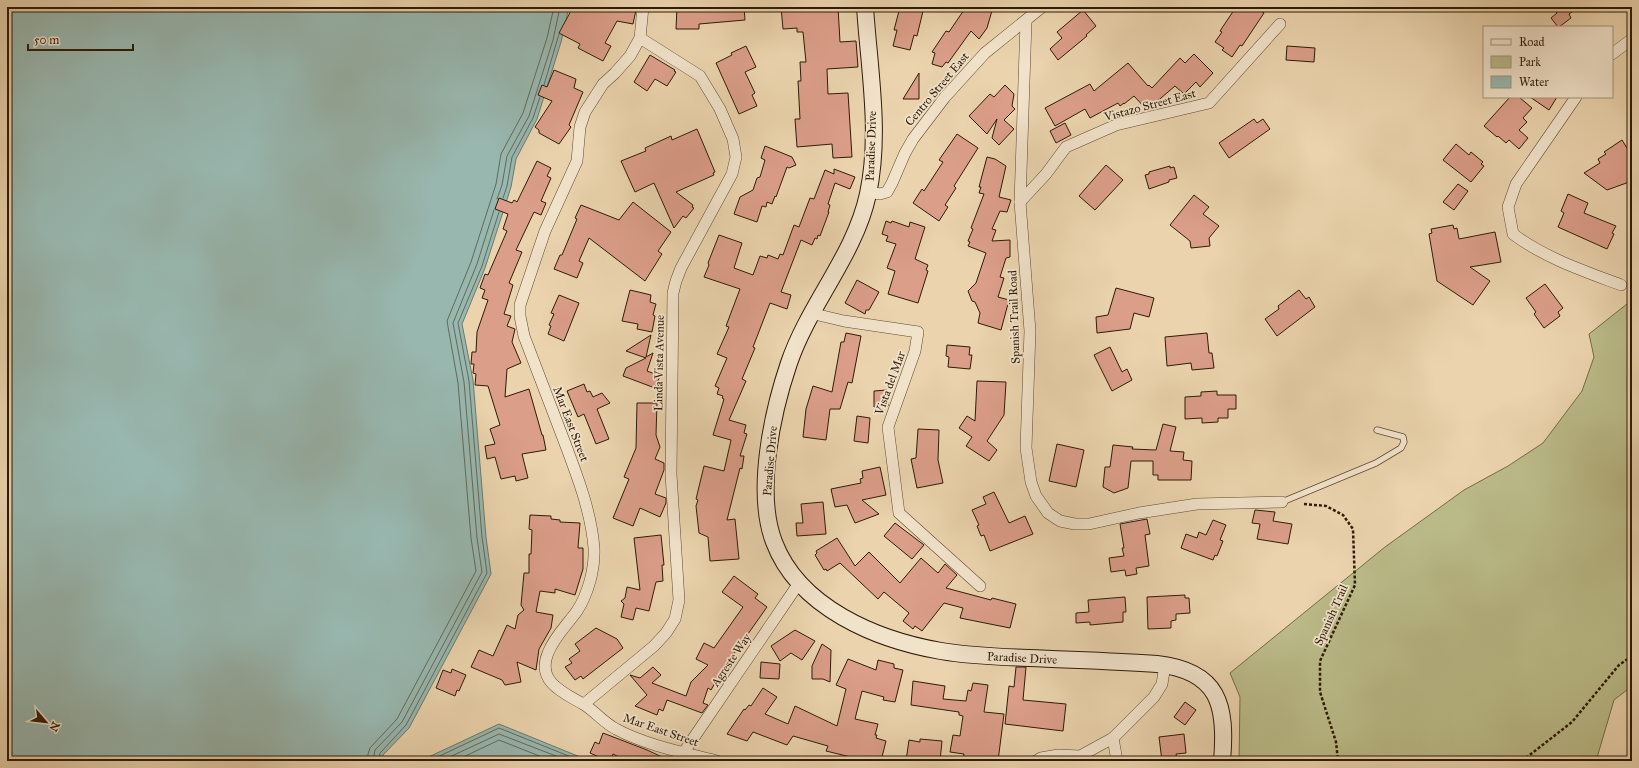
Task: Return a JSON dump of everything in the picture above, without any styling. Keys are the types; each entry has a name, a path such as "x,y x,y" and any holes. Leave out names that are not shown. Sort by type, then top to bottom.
{"street":[{"name":"Mar East Street","path":"643,7 640,38 630,56 603,84 585,112 580,127 577,162 545,232 520,305 520,316 524,336 577,476 591,527 594,548 593,566 589,582 577,610 553,642 547,654 546,671 560,692 584,704 616,730 640,739 717,761"},
{"name":"Paradise Drive","path":"865,7 873,118 872,164 868,192 861,220 854,235 810,314 794,349 780,393 771,438 766,484 767,514 774,543 784,562 799,583 824,605 854,623 889,638 928,649 956,654 1165,665 1181,668 1194,674 1205,682 1213,692 1220,705 1223,719 1222,761"},
{"name":"Centro Street East","path":"868,192 880,194 887,192 912,139 945,97 985,53 1042,7"},
{"name":"Spanish Trail Road","path":"1026,20 1020,202 1030,331 1026,448 1031,482 1036,496 1048,513 1067,524 1089,524 1139,513 1197,504 1282,502"},
{"name":"Vistazo Street East","path":"1020,202 1046,174 1066,147 1116,125 1209,103 1280,24"},
{"name":"Linda Vista Avenue","path":"584,704 654,646 666,632 674,619 679,600 671,474 673,294 681,268 704,223 732,174 736,157 733,139 720,110 700,76 640,38"},
{"path":"1613,53 1632,39"},
{"path":"1575,98 1516,184 1508,207 1513,234 1529,246 1564,263 1621,285"},
{"name":"Vista del Mar","path":"810,314 838,320 918,332 915,351 888,426 899,513 980,586"},
{"name":"Agreste Way","path":"684,752 799,583"},
{"path":"1036,761 1041,758 1058,755 1084,758 1113,738 1154,697 1162,684 1165,665"},
{"path":"1113,738 1116,761"}],"lane":[{"path":"1282,502 1376,463 1401,448 1404,442 1403,437 1377,430"}],"path":[{"name":"Spanish Trail","path":"1282,502 1326,506 1343,515 1353,529 1355,585 1320,661 1320,692 1336,742 1338,761"},
{"path":"1522,761 1572,722 1619,665 1632,656"}],"green space":[{"path":"1632,300 1632,686 1614,700 1596,761 1239,761 1240,697 1230,673 1385,547 1464,490 1508,466 1543,443 1582,391 1594,357 1589,334"}],"water":[{"path":"7,7 569,7 561,42 537,119 516,159 511,187 485,268 462,324 473,380 486,537 491,574 409,728 383,755 383,761 7,761"},
{"path":"499,724 590,761 420,761"}],"building":[{"path":"573,7 632,7 631,9 636,10 633,24 617,21 605,43 611,46 603,61 578,48 580,44 559,33"},
{"path":"677,7 744,7 745,20 699,24 699,29 676,29"},
{"path":"781,7 838,7 840,42 856,41 858,67 827,69 828,94 848,93 852,157 833,158 832,144 797,147 795,119 800,119 798,81 801,81 800,62 806,62 803,32 797,32 797,28 783,29"},
{"path":"900,7 923,11 917,36 914,35 910,50 893,46 897,30 894,30"},
{"path":"966,7 993,7 987,28 979,39 971,31 948,63 946,62 942,67 932,64 935,53 932,52 946,31 949,32"},
{"path":"1236,7 1254,7 1264,13 1242,46 1240,45 1232,57 1222,50 1224,48 1215,42 1222,32 1220,31"},
{"path":"1552,7 1579,7 1569,14 1571,18 1560,26 1557,26 1551,18 1557,13"},
{"path":"1083,10 1096,26 1086,35 1087,36 1058,60 1050,49 1062,38 1057,32"},
{"path":"746,46 756,67 745,72 755,93 752,95 757,106 739,114 716,63 732,55 731,53"},
{"path":"1287,46 1315,48 1314,62 1286,60"},
{"path":"1194,54 1213,73 1200,87 1196,82 1184,94 1175,86 1147,110 1134,96 1120,106 1118,103 1090,118 1085,109 1055,126 1045,108 1090,84 1094,91 1128,63 1148,86 1149,85 1152,88 1180,58 1185,63"},
{"path":"650,55 676,72 667,86 655,79 647,91 634,82"},
{"path":"554,70 576,79 574,88 583,92 569,125 571,127 559,144 539,133 539,130 535,127 552,101 538,95 542,85 547,87"},
{"path":"919,73 919,99 903,99"},
{"path":"1005,85 1014,94 1012,106 1015,109 1004,120 1014,129 999,145 992,138 997,119 987,134 969,116 990,94 994,97"},
{"path":"1509,98 1520,98 1532,108 1523,118 1527,122 1519,130 1528,138 1519,149 1509,140 1506,143 1484,126"},
{"path":"1531,98 1556,98 1549,110"},
{"path":"1254,119 1257,123 1263,119 1270,129 1229,158 1219,143"},
{"path":"1065,123 1071,135 1056,143 1050,131"},
{"path":"697,129 715,172 713,173 714,175 676,192 693,205 692,207 694,208 686,218 683,216 674,228 654,183 635,192 621,161 646,151 645,148 671,136 672,140"},
{"path":"957,134 978,148 954,186 956,188 945,205 948,207 939,221 913,203 922,189 924,191 943,162 939,160"},
{"path":"1622,140 1632,156 1632,181 1607,190 1584,173 1600,163 1598,159 1606,154 1604,152"},
{"path":"1456,144 1469,155 1471,152 1483,162 1481,164 1484,166 1471,182 1443,160"},
{"path":"765,146 792,157 796,165 789,168 787,167 776,197 775,196 772,204 767,202 766,207 762,206 757,222 734,214 740,197 753,190 757,178 760,177 765,160 761,158"},
{"path":"987,157 995,159 1006,166 999,197 1011,200 1007,212 1000,211 992,229 996,230 992,241 1010,240 1010,257 1006,258 1000,277 1004,278 998,297 1009,300 1001,330 978,323 980,313 975,302 972,301 968,291 976,283 986,253 968,246 970,242 968,241 973,229 971,228 984,194 979,193 981,187 979,187"},
{"path":"537,161 551,168 547,176 551,178 541,201 546,203 541,215 534,212 516,250 522,252 509,283 513,285 504,314 511,316 507,326 515,329 512,342 521,363 507,369 505,397 529,389 546,450 522,454 528,478 516,481 515,476 501,479 495,457 487,459 485,446 495,444 490,429 500,425 488,386 475,385 476,374 473,373 474,364 471,364 472,352 476,352 477,332 488,300 482,298 485,290 480,288 485,274 488,275 507,231 503,229 508,214 495,209 499,198 512,203 514,200 517,202"},
{"path":"1106,165 1123,180 1095,210 1079,196"},
{"path":"1170,166 1170,168 1174,167 1177,178 1149,189 1145,175 1149,174 1149,172"},
{"path":"834,169 855,177 850,189 835,183 828,204 830,205 829,212 820,236 818,235 817,239 815,238 812,245 801,240 781,292 791,295 787,309 770,303 753,347 755,348 742,379 746,381 729,420 746,425 744,433 747,434 740,456 744,456 742,469 740,468 727,520 735,519 739,559 710,561 708,537 699,533 696,506 698,500 696,499 704,466 724,471 731,440 713,435 724,399 722,398 723,396 717,394 719,388 715,386 727,358 717,354 729,327 726,326 740,289 704,277 709,265 708,263 719,235 742,243 734,268 753,275 760,256 767,258 768,255 778,259 780,254 783,255 794,225 799,227 810,198 814,199 825,170 834,174"},
{"path":"1458,184 1468,191 1454,210 1443,202"},
{"path":"1568,194 1588,203 1584,213 1616,226 1607,249 1558,227 1564,213 1561,211"},
{"path":"1194,195 1209,207 1203,214 1219,226 1209,238 1210,246 1191,248 1190,241 1170,225"},
{"path":"633,202 671,232 658,251 662,254 645,281 589,238 579,261 583,263 577,278 554,269 560,255 562,255 577,219 575,218 581,205 619,220"},
{"path":"886,221 891,223 892,221 909,227 910,222 925,227 915,259 928,265 926,270 928,271 918,303 888,294 895,271 887,268 896,244 886,241 888,236 882,234"},
{"path":"1453,225 1454,229 1457,228 1459,239 1495,232 1501,262 1470,267 1490,281 1473,305 1437,281 1429,234 1432,233 1431,229"},
{"path":"857,280 879,292 869,310 866,310 865,314 845,303"},
{"path":"1545,284 1563,308 1558,312 1560,316 1544,328 1534,314 1536,312 1526,298"},
{"path":"1116,288 1154,298 1149,317 1134,313 1130,329 1097,333 1096,317 1108,315"},
{"path":"630,290 651,295 650,302 656,304 653,315 655,316 652,332 637,329 638,324 622,321"},
{"path":"1299,290 1306,299 1309,297 1315,307 1277,336 1265,319 1279,309 1278,306"},
{"path":"559,295 579,303 564,341 548,334 551,326 549,325 554,314 551,313"},
{"path":"846,333 861,336 852,383 848,382 840,409 830,409 826,440 803,437 806,409 813,386 832,392 841,342 844,342"},
{"path":"1207,333 1209,353 1212,353 1214,368 1192,370 1191,363 1167,366 1165,337"},
{"path":"651,335 646,357 653,353 647,371 660,376 655,388 623,376 626,368 646,358 626,351"},
{"path":"947,345 970,347 969,355 972,355 970,369 948,367 949,357 946,356"},
{"path":"1110,347 1122,372 1127,369 1132,380 1112,391 1094,355"},
{"path":"977,381 1006,382 1004,415 987,441 997,450 989,461 966,446 972,437 959,428 967,416 975,421"},
{"path":"584,384 587,392 590,391 593,397 602,393 610,403 597,409 609,439 596,444 584,414 578,417 567,391"},
{"path":"887,390 888,406 874,407 874,391"},
{"path":"1217,391 1217,395 1236,395 1236,409 1228,409 1228,418 1218,418 1218,422 1202,423 1202,418 1185,419 1185,397 1201,396 1201,392"},
{"path":"637,403 657,403 656,435 660,447 655,459 664,463 664,470 655,494 666,498 666,503 660,517 640,508 633,526 613,518 629,479 624,477 636,448"},
{"path":"857,416 870,418 868,443 854,441"},
{"path":"1163,424 1176,427 1170,451 1184,452 1183,460 1192,461 1191,480 1158,480 1158,475 1153,475 1153,461 1131,461 1128,488 1114,493 1103,487 1105,467 1110,467 1113,445 1133,447 1132,449 1156,450"},
{"path":"918,429 939,430 938,460 943,483 917,488 911,459 916,458"},
{"path":"1057,444 1084,450 1076,487 1049,481"},
{"path":"880,467 886,495 862,500 879,514 855,523 847,505 835,507 831,489 861,483 860,479 863,478 862,471"},
{"path":"994,492 1009,523 1025,516 1033,534 990,551 984,535 981,536 977,526 979,525 972,510 986,504 983,497"},
{"path":"823,502 826,534 797,536 796,523 803,523 801,504"},
{"path":"1255,510 1275,512 1273,521 1292,524 1288,544 1257,539 1260,524 1252,523"},
{"path":"530,515 551,516 551,519 560,520 560,522 580,523 578,548 583,548 583,569 575,595 555,589 555,593 540,591 536,612 553,615 551,628 539,649 536,670 517,662 521,682 505,685 502,680 471,667 479,650 493,656 507,625 515,629 518,615 524,610 521,605 524,573 529,573 529,554 531,554 532,530 529,529"},
{"path":"1147,519 1150,534 1145,535 1149,566 1136,568 1137,574 1126,576 1125,570 1111,572 1109,558 1124,556 1120,524"},
{"path":"1213,520 1226,525 1220,540 1223,541 1217,556 1215,555 1213,560 1181,548 1186,534 1197,538 1199,532 1206,535"},
{"path":"895,523 924,545 912,559 884,536"},
{"path":"661,535 664,565 662,565 663,581 656,582 649,611 636,608 633,620 621,617 624,604 621,601 625,598 627,587 640,590 634,538"},
{"path":"837,538 855,566 869,552 900,583 921,558 938,573 945,564 957,575 946,588 991,600 992,598 1016,604 1010,628 960,618 963,608 944,603 922,631 915,626 913,629 903,621 909,613 884,592 878,599 840,563 827,571 826,569 824,570 815,555 817,553 816,551"},
{"path":"734,576 758,594 755,598 767,607 731,658 733,658 719,683 716,681 711,690 708,688 703,703 708,705 702,713 667,700 663,711 659,709 657,715 635,706 647,695 630,675 640,678 653,667 661,675 652,683 686,696 691,682 708,665 696,659 704,643 714,648 743,607 722,592"},
{"path":"1185,595 1185,598 1189,598 1190,613 1176,614 1176,620 1171,621 1171,628 1148,629 1147,597"},
{"path":"1125,597 1126,612 1123,612 1123,622 1090,625 1090,622 1076,623 1076,613 1089,612 1088,600"},
{"path":"596,628 617,639 623,648 583,679 581,676 575,680 565,667 572,663 569,659 580,651 575,644"},
{"path":"795,630 815,641 802,660 791,653 780,661 771,646"},
{"path":"822,644 831,650 830,682 823,679 812,679 812,666"},
{"path":"848,659 876,670 878,660 894,664 894,668 903,670 895,702 883,700 884,697 862,691 855,719 878,724 875,735 877,735 876,738 886,741 881,761 867,761 826,751 828,746 793,736 787,745 753,732 747,741 727,734 744,709 745,710 749,705 751,706 763,688 777,697 765,714 788,724 795,706 837,726 846,689 836,685"},
{"path":"761,662 780,664 779,679 760,678"},
{"path":"1016,667 1026,667 1023,700 1066,704 1063,731 1005,724 1009,686 1014,687"},
{"path":"452,669 466,675 459,691 457,690 455,696 436,688 443,670 451,673"},
{"path":"913,681 945,686 943,699 966,701 968,690 971,691 973,683 988,685 984,712 1004,714 998,761 963,761 964,754 950,752 953,735 960,736 963,716 959,715 959,712 911,705"},
{"path":"1185,702 1196,710 1185,725 1174,717"},
{"path":"603,733 671,761 627,761 613,754 610,761 608,761 590,753 595,742 599,744"},
{"path":"1184,734 1186,753 1176,754 1177,761 1162,761 1159,737"},
{"path":"920,739 942,741 940,761 906,761 909,740 920,742"}]}
